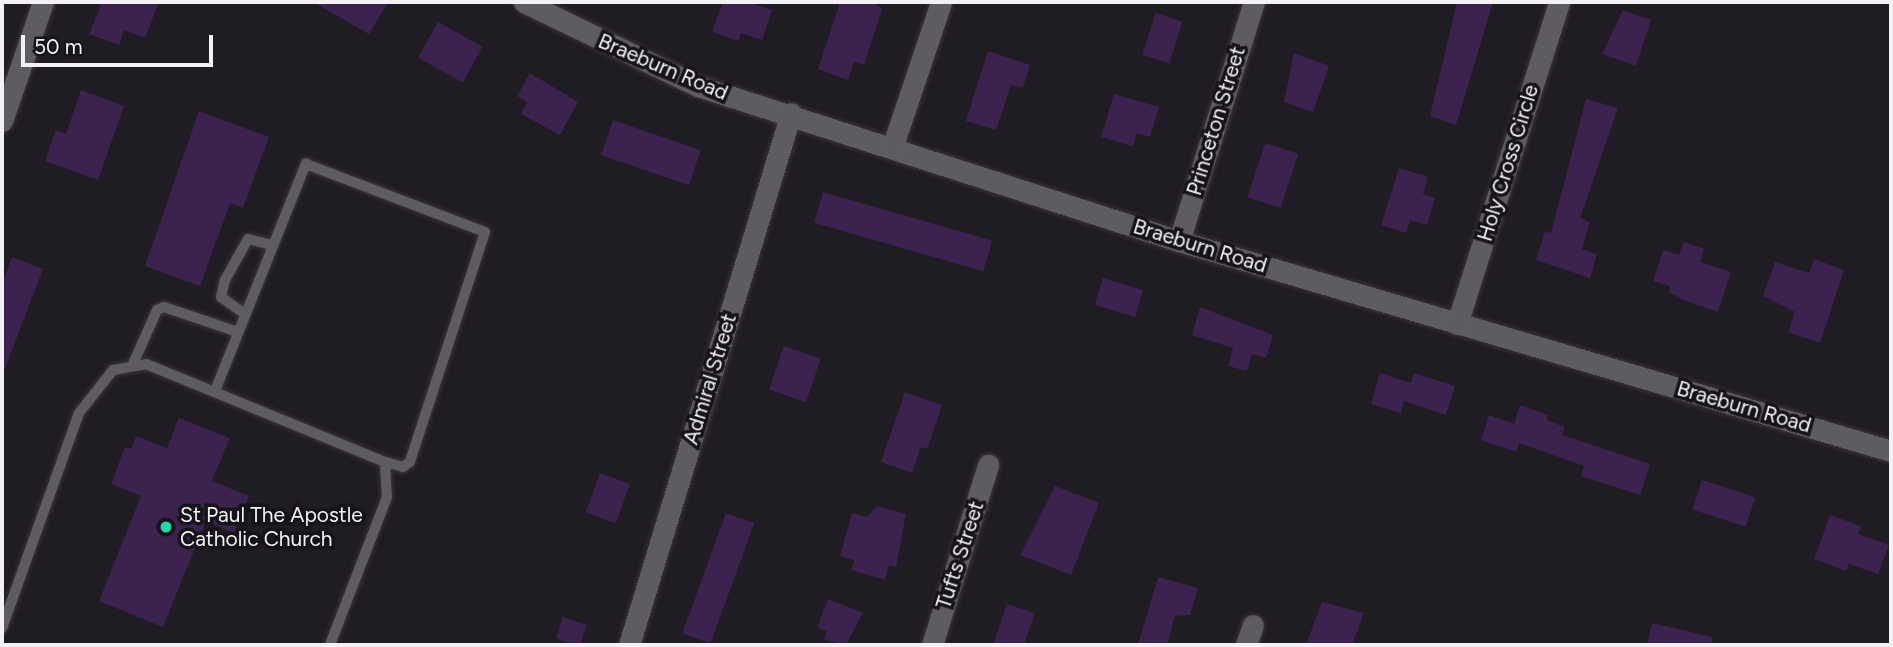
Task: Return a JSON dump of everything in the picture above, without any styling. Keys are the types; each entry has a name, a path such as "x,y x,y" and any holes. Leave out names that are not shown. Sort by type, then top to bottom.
{"street":[{"path":"2,121 43,2"},
{"name":"Braeburn Road","path":"524,2 672,76 1179,241 1891,452"},
{"path":"892,148 941,2"},
{"name":"Princeton Street","path":"1179,241 1254,2"},
{"name":"Holy Cross Circle","path":"1457,324 1559,2"},
{"name":"Admiral Street","path":"629,645 791,113"},
{"name":"Tufts Street","path":"932,645 988,465"},
{"path":"1246,645 1253,625"}],"lane":[{"path":"2,628 79,412 113,370 146,363 385,462 403,467 411,462 485,232 306,164 215,391"},
{"path":"245,314 221,297 225,280 248,239 272,245"},
{"path":"133,364 157,310 164,307 238,332"},
{"path":"330,645 387,497 385,462"}],"building":[{"path":"102,2 159,2 145,38 124,30 119,45 89,34"},
{"path":"313,2 388,2 369,34"},
{"path":"723,2 747,2 772,10 762,40 741,33 738,41 712,32"},
{"path":"840,2 872,2 882,9 864,65 854,62 848,80 818,69"},
{"path":"1457,2 1493,2 1456,125 1430,116"},
{"path":"1623,10 1651,20 1636,66 1602,54"},
{"path":"1156,13 1183,22 1169,63 1142,55"},
{"path":"438,22 483,47 463,83 418,58"},
{"path":"988,51 1030,65 1023,88 1011,85 996,130 966,121"},
{"path":"1294,53 1329,66 1313,112 1284,102"},
{"path":"530,73 578,102 560,135 521,114 527,102 517,96"},
{"path":"81,90 124,106 98,180 45,161 56,130 66,134"},
{"path":"1114,94 1159,107 1150,137 1137,133 1133,146 1101,137"},
{"path":"1586,99 1618,108 1580,218 1590,222 1582,249 1597,254 1590,278 1536,260 1545,231 1551,233"},
{"path":"199,111 269,137 243,208 230,203 200,286 145,266"},
{"path":"613,120 701,150 689,185 601,155"},
{"path":"1265,143 1298,154 1281,208 1247,197"},
{"path":"1399,168 1428,177 1423,194 1435,198 1427,225 1410,220 1406,233 1381,225"},
{"path":"823,192 992,241 983,271 814,223"},
{"path":"1684,242 1704,249 1700,262 1731,272 1718,312 1684,300 1669,292 1670,286 1653,281 1663,250 1679,255"},
{"path":"12,257 43,269 4,371 2,285"},
{"path":"1814,259 1844,270 1820,343 1788,332 1795,312 1763,296 1775,262 1809,273"},
{"path":"1103,278 1143,290 1135,317 1095,305"},
{"path":"1200,307 1273,335 1266,358 1252,354 1247,371 1228,366 1233,348 1192,335"},
{"path":"784,346 821,359 806,402 769,389"},
{"path":"1380,373 1411,383 1414,373 1455,386 1446,415 1404,401 1401,413 1371,404"},
{"path":"905,392 942,405 927,449 921,447 912,473 881,462"},
{"path":"1520,405 1548,415 1546,420 1565,427 1562,435 1650,464 1640,495 1581,476 1584,466 1519,443 1516,452 1481,440 1489,415 1514,424"},
{"name":"St Paul The Apostle Catholic Church","path":"179,418 230,438 212,481 249,496 234,533 206,521 163,627 99,601 141,496 111,484 125,447 131,449 136,436 167,448"},
{"path":"600,473 630,484 616,523 586,512"},
{"path":"1702,480 1755,497 1746,527 1692,509"},
{"path":"1055,486 1099,503 1071,575 1020,555"},
{"path":"877,506 906,514 896,567 889,565 885,580 851,570 854,560 840,556 852,513 867,517"},
{"path":"726,513 754,523 710,644 682,633"},
{"path":"1830,515 1861,526 1858,534 1889,545 1878,574 1849,564 1846,571 1814,559"},
{"path":"1158,577 1198,588 1190,615 1175,616 1167,645 1138,645"},
{"path":"828,599 863,613 846,645 824,640 827,631 817,628"},
{"path":"1322,602 1364,613 1352,645 1306,645"},
{"path":"1007,604 1035,613 1024,645 993,645"},
{"path":"563,617 587,625 580,645 556,639"},
{"path":"1652,623 1712,637 1712,645 1647,645"}],"place":[{"name":"St Paul The Apostle Catholic Church","path":"166,527"}]}
